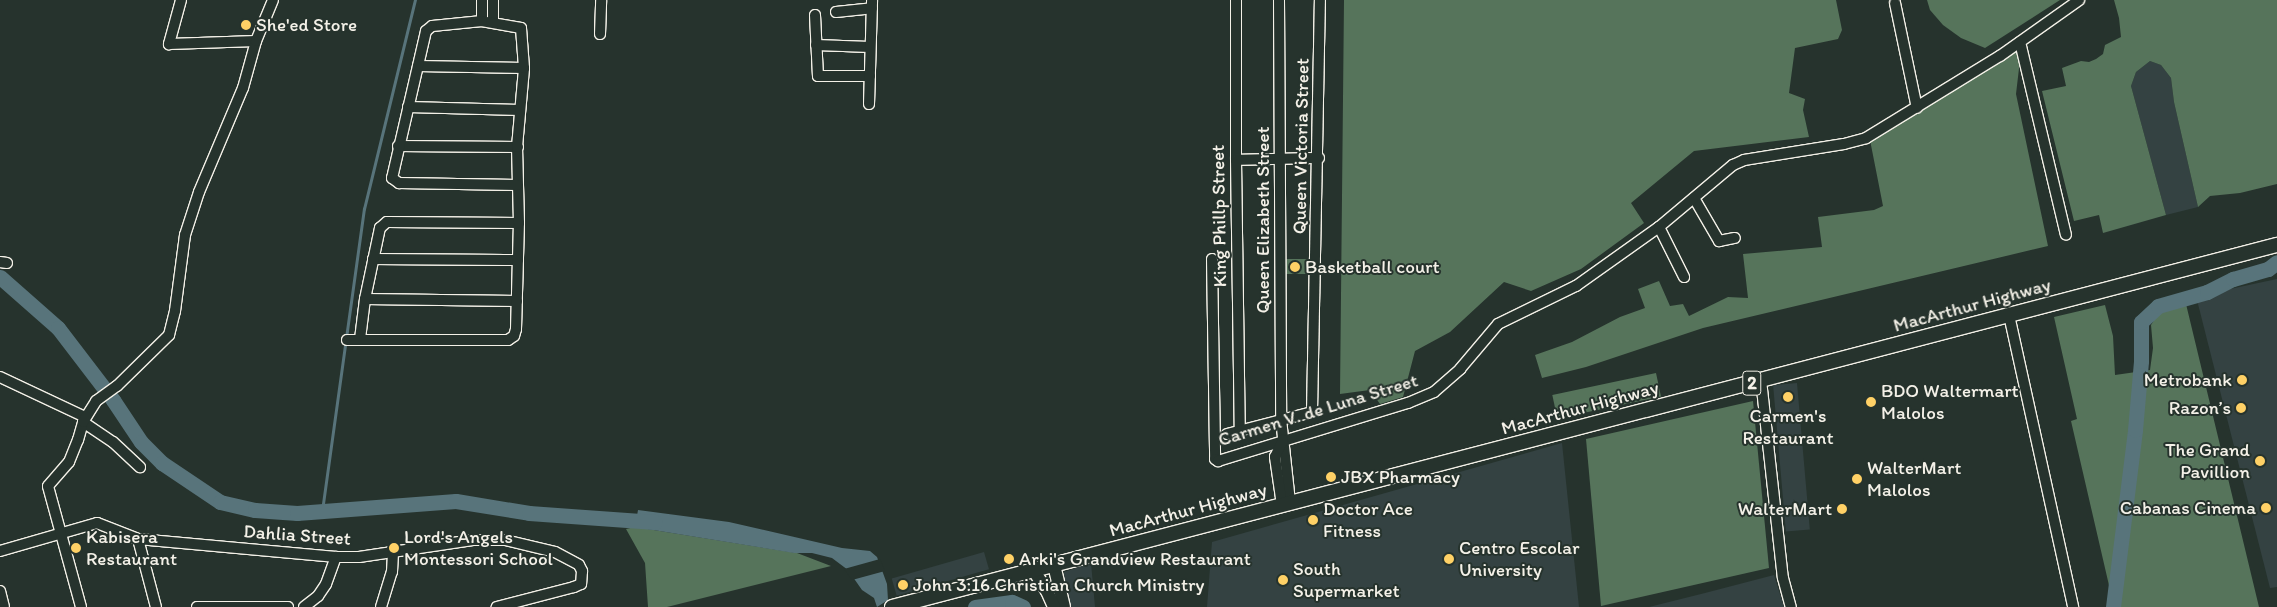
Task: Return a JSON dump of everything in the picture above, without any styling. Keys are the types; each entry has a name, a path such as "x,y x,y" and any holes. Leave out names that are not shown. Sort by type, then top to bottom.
{"highway":[{"name":"MacArthur Highway","path":"895,606 2277,245"}],"main road":[{"path":"1054,565 1064,607"},
{"path":"1034,571 1047,591 1054,607"}],"street":[{"path":"181,0 170,44 256,41"},
{"path":"80,607 48,486 69,462 84,419 96,401 115,387 170,335 176,311 184,235 199,192 243,88 256,41 273,0"},
{"path":"482,0 482,21"},
{"path":"493,0 493,21"},
{"path":"600,34 601,0"},
{"name":"King Phillp Street","path":"1236,0 1240,431"},
{"name":"Queen Elizabeth Street","path":"1279,0 1281,419 1283,440 1276,452 1286,504"},
{"name":"Queen Victoria Street","path":"1281,419 1312,412 1319,158 1320,0"},
{"name":"Carmen V. de Luna Street","path":"1212,258 1215,459 1218,461 1408,403 1434,392 1460,368 1498,324 1576,286 1659,227 1733,165 1744,160 1844,144 1866,138 1917,108 2020,42 2079,0"},
{"path":"1895,3 1917,108"},
{"path":"836,12 872,4 869,104"},
{"path":"815,15 818,76 870,76"},
{"path":"347,340 508,340 514,336 516,329 519,223 517,185 518,146 524,68 521,28 493,21 432,26 426,31 392,178 399,183 517,185"},
{"path":"2020,42 2066,235"},
{"path":"816,45 870,47"},
{"path":"418,66 524,68"},
{"path":"408,107 520,110"},
{"path":"398,146 518,146"},
{"path":"1236,160 1319,158"},
{"path":"1694,198 1719,241 1735,238"},
{"path":"360,339 365,299 380,228 387,222 519,223"},
{"path":"1659,227 1684,277"},
{"path":"373,260 518,260"},
{"path":"365,299 516,301"},
{"path":"2009,315 2073,607"},
{"path":"0,377 84,419 140,467"},
{"path":"1761,380 1783,578 1791,607"},
{"path":"1227,434 1281,419"},
{"name":"Dahlia Street","path":"0,551 97,523 138,538 336,557 360,557 473,540 505,540 555,552 579,565 583,578 581,584 497,607"},
{"path":"138,538 156,607"},
{"path":"381,607 392,572 393,552"},
{"path":"304,607 318,596 326,584 336,557"},
{"path":"0,591 4,607"},
{"path":"197,607 288,607"}],"shaded area":[{"path":"2150,61 2161,65 2171,78 2174,102 2198,207 2166,215 2131,86 2136,72"},
{"path":"2277,279 2277,587 2270,588 2197,300 2230,289"},
{"path":"1797,383 1810,529 1786,532 1773,385"},
{"name":"Centro Escolar University","path":"1562,443 1579,607 1207,607 1212,542"},
{"path":"984,552 989,569 897,596 892,578"},
{"path":"1091,563 1095,607 1065,607 1064,572"},
{"path":"1774,575 1784,607 1649,607 1705,593"}],"green space":[{"path":"1344,0 1836,0 1842,30 1838,39 1795,48 1789,93 1805,99 1803,110 1809,137 1694,151 1631,203 1644,223 1581,269 1531,291 1504,282 1450,332 1415,351 1403,397 1380,404 1370,390 1340,394"},
{"path":"1927,0 2060,0 1985,48 1961,38 1943,25 1930,10"},
{"path":"2114,0 2277,0 2277,184 2240,193 2210,196 2198,207 2174,102 2171,78 2161,65 2150,61 2136,72 2131,86 2166,215 2103,233 2099,215 2074,221 2042,91 2066,86 2062,68 2081,61 2089,62 2096,59 2103,54 2105,45 2121,37 2119,18"},
{"path":"2015,47 2020,60 2016,94 2048,246 1703,328 1586,367 1542,378 1535,355 1572,342 1620,317 1645,308 1638,289 1659,281 1670,306 1683,304 1689,316 1728,297 1748,298 1743,254 1822,247 1818,217 1874,210 1883,206 1870,140"},
{"name":"Basketball court","path":"1282,259 1309,259 1309,274 1282,274"},
{"path":"2186,304 2259,607 2114,607 2071,421 2077,419 2054,317 2105,305 2113,336 2115,375 2150,370 2153,348 2151,325 2158,314"},
{"path":"1656,373 1661,396 1557,419 1552,395"},
{"path":"1753,401 1769,568 1601,606 1586,439"},
{"path":"635,527 797,553 831,566 667,607 648,607 645,563 626,529"}],"water":[{"path":"638,510 729,522 842,548 870,551 877,557 883,573 887,584 888,600 877,607 874,598 862,590 848,570 832,558 812,553 794,553 635,527"}],"pier":[{"path":"880,559 885,571 852,580 844,569"}],"waterway":[{"path":"322,511 364,209 415,0"},
{"path":"2113,607 2135,430 2141,361 2141,322 2158,306 2207,292 2233,279 2268,269 2277,262"},
{"path":"0,277 58,328 113,400 141,442 162,463 220,502 255,510 297,513 456,501 529,513 655,522"},
{"path":"975,607 1012,602 1023,607"}],"place":[{"name":"She'ed Store","path":"246,25"},
{"name":"Basketball court","path":"1295,267"},
{"name":"Metrobank","path":"2242,380"},
{"name":"Carmen's Restaurant","path":"1788,397"},
{"name":"BDO Waltermart Malolos","path":"1871,402"},
{"name":"Razon’s","path":"2241,408"},
{"name":"The Grand Pavillion","path":"2260,461"},
{"name":"JBX Pharmacy","path":"1331,477"},
{"name":"WalterMart Malolos","path":"1857,479"},
{"name":"Cabanas Cinema","path":"2266,508"},
{"name":"WalterMart","path":"1842,509"},
{"name":"Doctor Ace Fitness","path":"1313,520"},
{"name":"Kabisera Restaurant","path":"76,548"},
{"name":"Lord's Angels Montessori School","path":"394,548"},
{"name":"Arki's Grandview Restaurant","path":"1009,559"},
{"name":"Centro Escolar University","path":"1449,559"},
{"name":"South Supermarket","path":"1283,580"},
{"name":"John 3:16 Christian Church Ministry","path":"903,585"}]}
